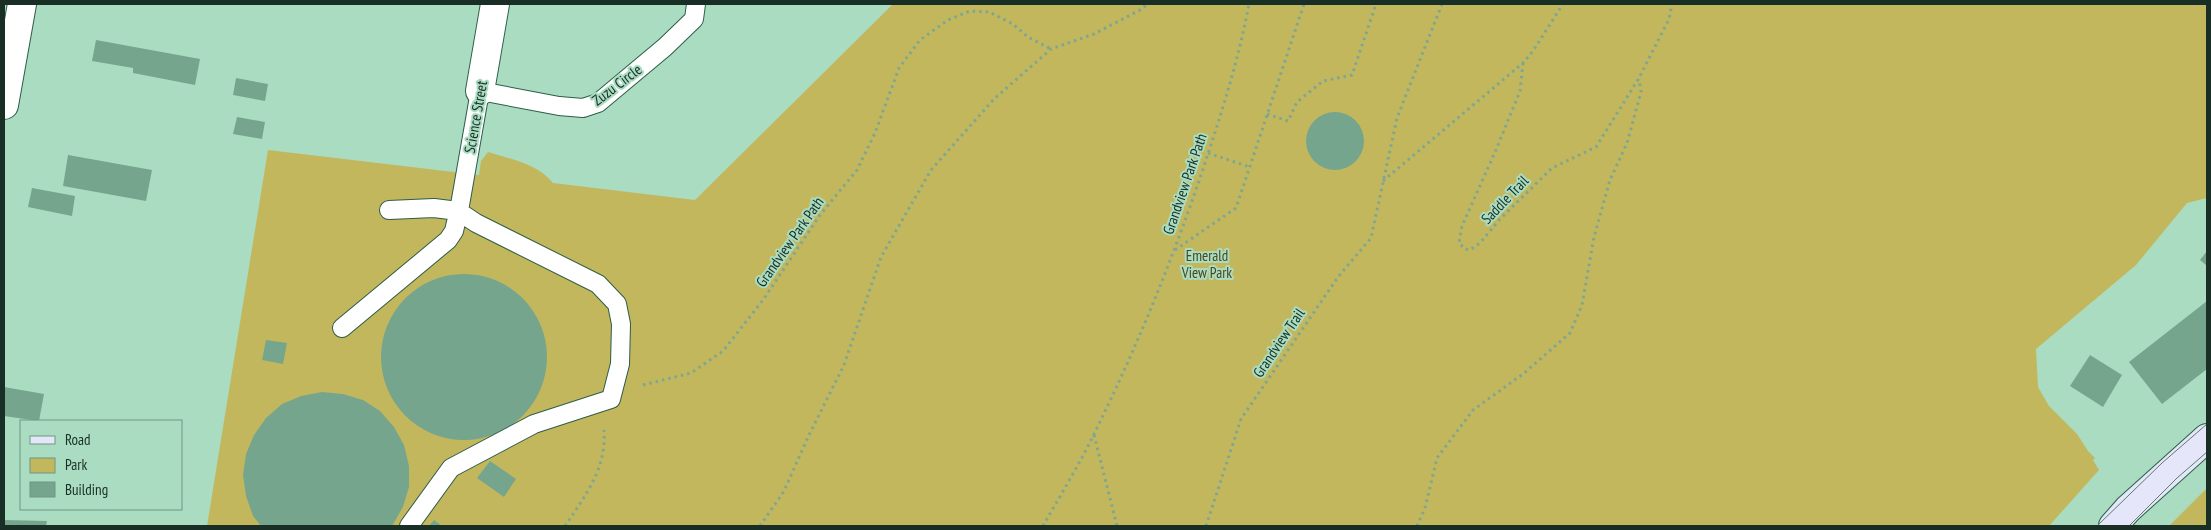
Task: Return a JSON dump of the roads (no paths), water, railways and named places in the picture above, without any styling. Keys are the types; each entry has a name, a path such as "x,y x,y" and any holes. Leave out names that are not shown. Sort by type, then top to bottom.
{"main road":[{"path":"2113,526 2128,509 2207,438"}],"street":[{"path":"4,105 22,4"},
{"name":"Science Street","path":"480,91 496,4"}],"lane":[{"name":"Zuzu Circle","path":"480,91 559,106 583,108 598,103 665,47 694,19 696,4"},
{"name":"Science Street","path":"342,328 448,240 454,231 480,91"},
{"path":"389,210 434,208 458,211 476,223 598,284 617,304 621,324 620,364 612,399 534,424 452,468 409,526"}],"tram line":[{"path":"2097,526 2162,463 2207,424"},
{"path":"2129,526 2177,478 2207,452"}],"park label":[{"name":"Emerald View Park","path":"1207,264"}]}
